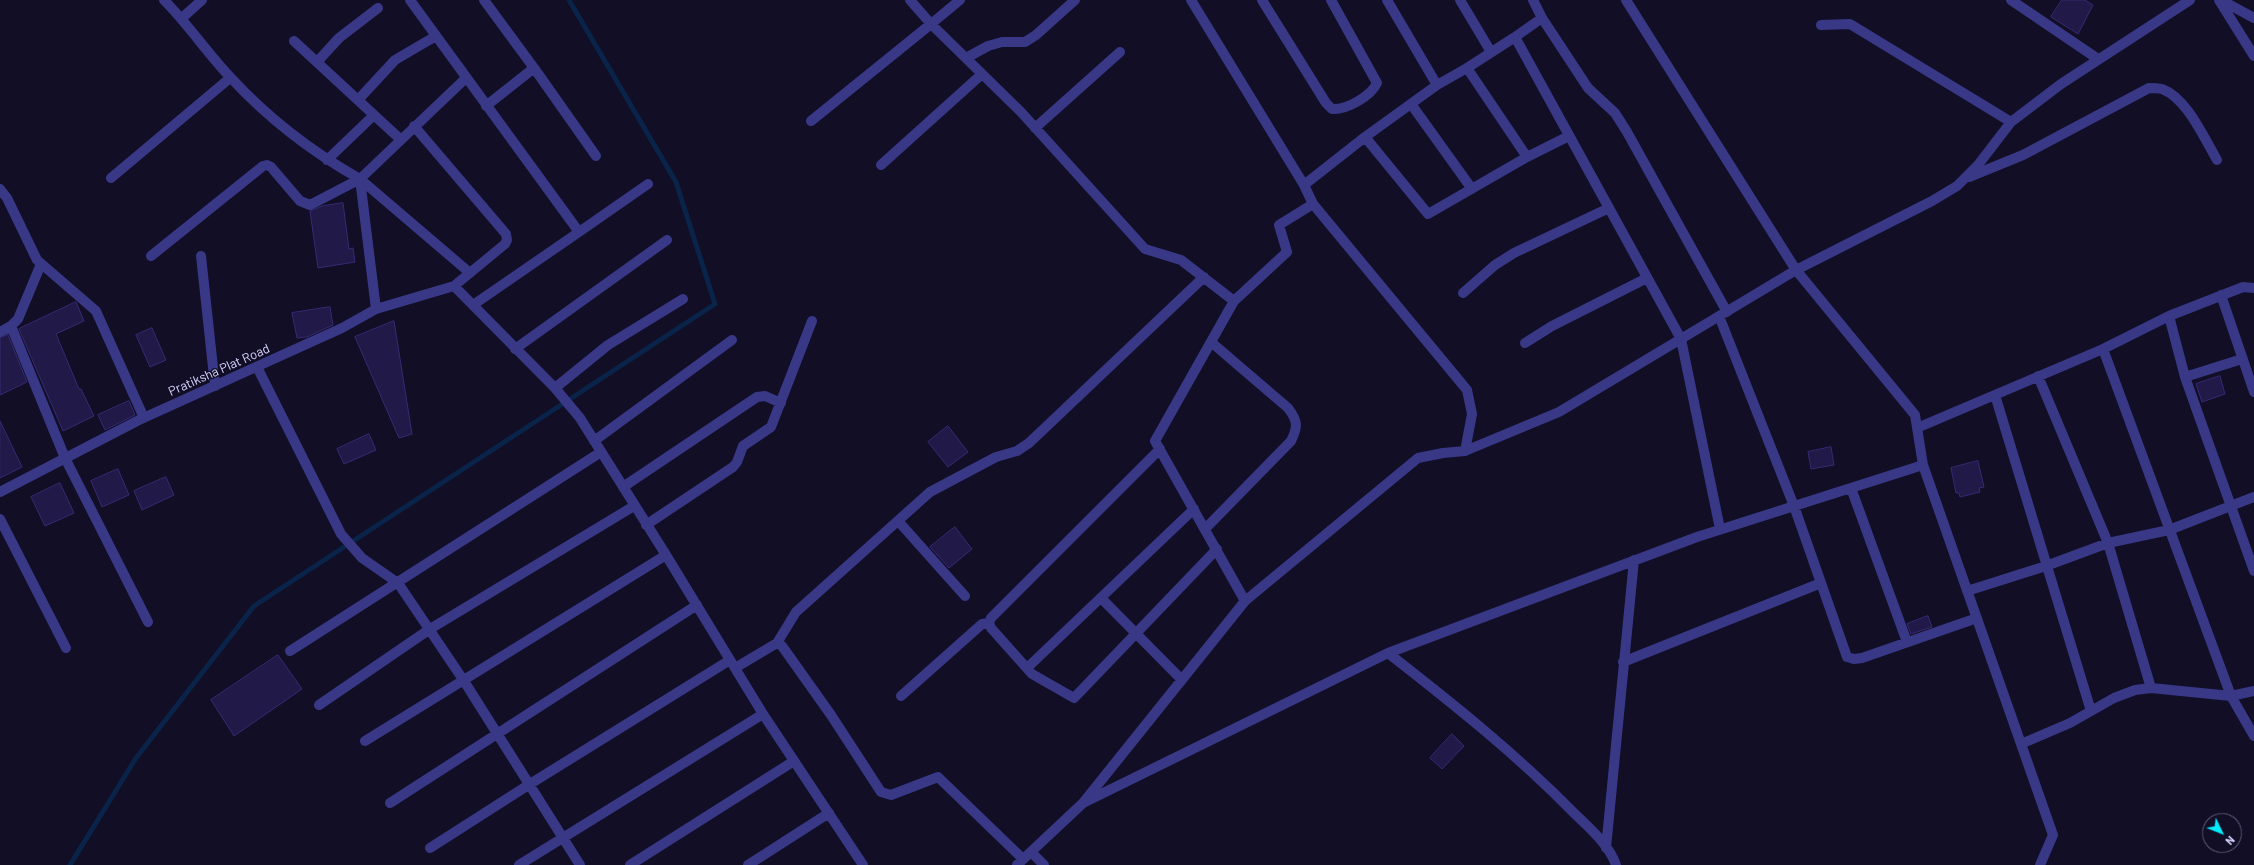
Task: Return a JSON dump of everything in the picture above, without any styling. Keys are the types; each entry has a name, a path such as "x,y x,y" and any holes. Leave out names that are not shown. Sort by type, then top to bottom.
{"street":[{"path":"164,0 182,18 230,78 298,139 327,160 360,179 470,273"},
{"path":"182,18 202,0"},
{"path":"410,0 578,232"},
{"path":"484,0 596,156"},
{"path":"910,0 931,24 1035,128 1145,249 1181,260 1234,301"},
{"path":"811,121 960,0"},
{"path":"966,58 988,46 1002,42 1025,42 1036,35 1075,0"},
{"path":"1191,0 1304,185 1313,204 1467,390 1472,414 1465,451"},
{"path":"1262,0 1326,103 1332,109 1340,110 1374,91 1377,83 1331,0"},
{"path":"1388,0 1437,85"},
{"path":"1460,0 1491,52"},
{"path":"1532,0 1542,18 1588,88 1615,114 1627,132 1723,314 1794,506 1847,657 1854,659 1862,658 1977,618"},
{"path":"1626,0 1796,270 1915,415 1923,465 2053,835 2040,865"},
{"path":"2011,0 2098,59"},
{"path":"777,643 782,646 831,715 881,792 892,795 938,776 1020,862 1083,803 1245,600 1418,458 1443,453 1465,451 1559,412 1796,270 1932,202 1964,179 1978,165 2011,122 2061,84 2190,0"},
{"path":"2220,0 2254,18"},
{"path":"2220,0 2254,56"},
{"path":"317,62 339,38 378,8"},
{"path":"1304,185 1364,137 1437,85 1467,68 1542,18"},
{"path":"1821,25 1850,24 2011,122"},
{"path":"358,100 395,60 436,36"},
{"path":"1515,37 1681,339 1720,529"},
{"path":"294,41 400,139"},
{"path":"1035,128 1120,52"},
{"path":"486,106 534,68"},
{"path":"1467,68 1527,157"},
{"path":"882,165 982,74"},
{"path":"110,178 230,78"},
{"path":"151,256 263,166 267,165 271,167 300,201 310,204 360,179 400,139 466,78"},
{"path":"1964,179 2023,155 2149,88 2162,89 2176,99 2191,115 2217,160"},
{"path":"1411,104 1472,189"},
{"path":"327,160 374,115"},
{"path":"414,126 506,234 507,240 505,244 454,286 555,388 580,418 763,714 863,865"},
{"path":"1364,137 1428,214 1527,157 1569,136"},
{"path":"360,179 376,309"},
{"path":"473,305 648,184"},
{"path":"0,189 7,198 32,254 41,264 96,311 144,418"},
{"path":"1245,600 1155,441 1234,301 1287,252 1279,225 1313,204"},
{"path":"1462,293 1495,265 1514,253 1609,208"},
{"path":"515,349 667,240"},
{"path":"201,256 215,386"},
{"path":"0,332 11,326 20,315 41,264"},
{"path":"430,848 530,784 733,664 777,643 796,612 937,487 996,457 1017,451 1029,443 1204,278"},
{"path":"1525,343 1552,326 1647,278"},
{"name":"Pratiksha Plat Road","path":"0,492 144,418 342,328 376,309 454,286"},
{"path":"1917,428 2103,349 2169,316 2243,287 2254,288"},
{"path":"2221,295 2254,392"},
{"path":"555,388 614,341 683,299"},
{"path":"2169,316 2185,377 2254,571"},
{"path":"646,525 733,467 737,462 743,446 771,427 812,321"},
{"path":"11,326 65,458 148,622"},
{"path":"594,441 732,340"},
{"path":"1205,529 1292,441 1298,427 1295,417 1288,408 1211,342"},
{"path":"2103,349 2231,696 2254,736"},
{"path":"2185,377 2242,359"},
{"path":"257,367 341,534 362,558 398,583 464,681 580,865"},
{"path":"2038,376 2108,543 2151,688"},
{"path":"1994,395 2091,711"},
{"path":"623,487 757,397 765,396 781,403"},
{"path":"989,623 991,618 1160,449"},
{"path":"290,651 601,452"},
{"path":"1083,803 1388,653 1720,529 1923,465"},
{"path":"1851,488 1907,642"},
{"path":"1967,591 2046,566 2108,543 2169,530 2254,497"},
{"path":"319,705 430,630 634,506"},
{"path":"1027,668 1194,510"},
{"path":"0,519 66,648"},
{"path":"899,522 965,596"},
{"path":"989,623 1036,677 1074,698 1217,550"},
{"path":"365,741 666,555"},
{"path":"1606,848 1634,560"},
{"path":"1623,662 1821,582"},
{"path":"1101,598 1182,680"},
{"path":"390,803 697,605"},
{"path":"901,696 982,624 989,623"},
{"path":"1388,653 1478,724 1531,769 1597,836 1616,865"},
{"path":"2021,744 2070,723 2121,695 2135,690 2151,688 2231,696 2254,691"},
{"path":"519,865 763,714"},
{"path":"630,865 794,761"},
{"path":"748,865 829,813"},
{"path":"1031,852 1044,865"}],"building":[{"path":"2062,0 2085,0 2093,5 2078,34 2051,17"},
{"path":"343,203 349,249 353,248 355,262 318,268 310,211 322,206"},
{"path":"76,302 84,321 56,334 79,389 81,389 94,416 63,431 19,329"},
{"path":"330,307 333,325 307,337 297,338 292,313"},
{"path":"394,321 412,434 399,438 355,337"},
{"path":"152,328 166,360 150,367 136,335"},
{"path":"8,335 27,382 0,395 0,338"},
{"path":"2220,376 2225,394 2202,402 2196,384"},
{"path":"129,401 135,415 105,430 98,415"},
{"path":"0,421 22,467 0,478"},
{"path":"948,426 968,452 948,467 928,442"},
{"path":"369,434 376,450 344,464 337,449"},
{"path":"1831,447 1834,465 1811,469 1808,452"},
{"path":"1978,461 1984,487 1979,488 1980,492 1960,497 1959,493 1956,493 1951,468"},
{"path":"118,469 129,495 102,507 91,481"},
{"path":"166,477 174,495 142,510 134,491"},
{"path":"60,483 74,513 45,526 31,497"},
{"path":"955,527 972,549 949,568 930,547"},
{"path":"1928,616 1932,627 1911,634 1907,624"},
{"path":"278,655 302,689 234,736 211,700"},
{"path":"1452,734 1464,746 1442,769 1430,758"}],"waterway":[{"path":"70,865 136,758 254,606 715,304 676,182 569,0"}]}
